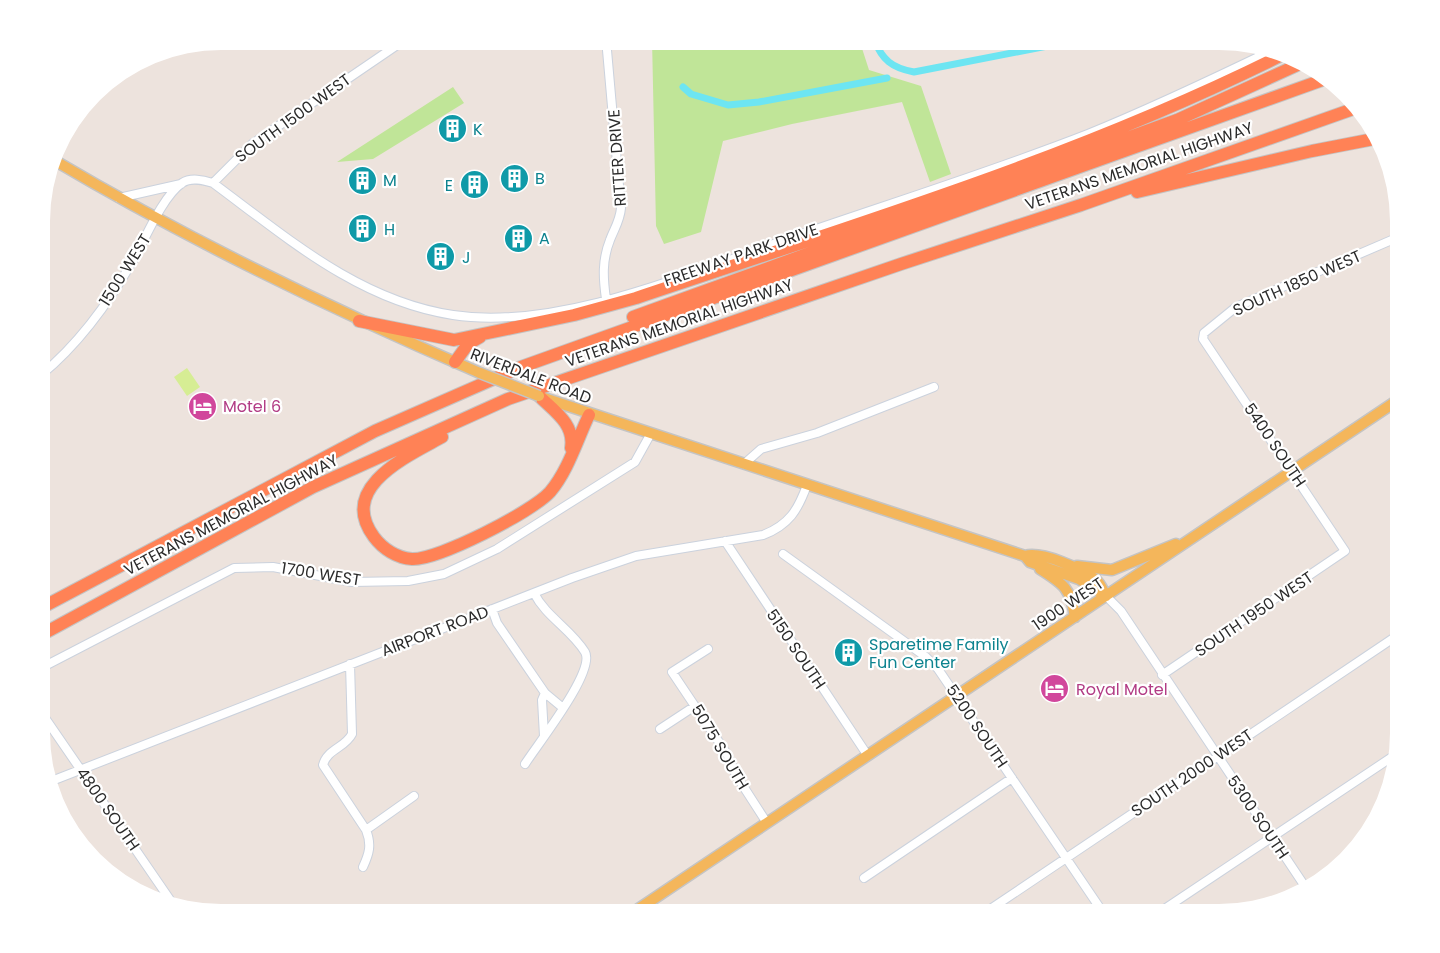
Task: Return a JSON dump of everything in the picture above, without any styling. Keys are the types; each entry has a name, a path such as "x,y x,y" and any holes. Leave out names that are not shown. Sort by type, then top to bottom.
{"highway":[{"path":"359,321 444,339 489,333 574,315 636,298 1020,167 1158,113 1274,59"},
{"path":"551,355 588,334 673,302 1177,120 1294,67"},
{"name":"VETERANS MEMORIAL HIGHWAY","path":"50,603 375,431 551,355 1319,81"},
{"name":"VETERANS MEMORIAL HIGHWAY","path":"50,630 313,488 508,399 901,264 1081,205 1350,110"},
{"path":"1081,205 1312,151 1370,140"},
{"path":"455,362 468,344 489,333"},
{"path":"539,396 564,421 570,431 572,439 568,461"},
{"path":"508,399 394,464 377,478 366,500 364,513 367,528 377,542 403,558 415,559 433,555 532,508 551,491 589,415"}],"main road":[{"name":"RIVERDALE ROAD","path":"60,163 156,219 359,321 455,362 589,415 1028,559 1079,579 1107,596"},
{"name":"1900 WEST","path":"647,904 1390,405"},
{"path":"1071,565 1112,570 1196,536"},
{"name":"RIVERDALE ROAD","path":"1028,559 1032,554 1071,565 1099,582 1107,596"},
{"path":"1028,559 1062,583 1070,593 1075,617"}],"street":[{"name":"SOUTH 1500 WEST","path":"213,183 252,144 390,50"},
{"name":"RITTER DRIVE","path":"606,299 603,274 605,256 620,220 621,208 607,50"},
{"name":"FREEWAY PARK DRIVE","path":"213,183 321,263 354,282 417,306 452,315 495,318 547,313 606,299 688,274 1086,135 1159,104 1262,55"},
{"path":"119,198 200,179 213,183"},
{"name":"1500 WEST","path":"50,364 101,310 156,219 181,184"},
{"name":"SOUTH 1850 WEST","path":"1203,339 1204,333 1236,307 1390,241"},
{"name":"5400 SOUTH","path":"1203,339 1345,551"},
{"path":"744,464 761,449 790,442 862,417 934,387"},
{"name":"1700 WEST","path":"50,663 234,568 273,567 352,582 408,580 444,574 497,549 635,462 650,435"},
{"name":"AIRPORT ROAD","path":"57,779 492,609 636,556 763,535 776,530 796,513 807,485"},
{"name":"5150 SOUTH","path":"725,542 868,756"},
{"name":"SOUTH 1950 WEST","path":"1162,675 1345,551"},
{"name":"5200 SOUTH","path":"783,554 926,657 957,696 1097,903"},
{"path":"525,764 574,692 588,660 576,641 540,606 534,593"},
{"name":"5300 SOUTH","path":"1107,596 1120,611 1302,882"},
{"path":"492,609 497,623 545,693 563,708"},
{"name":"SOUTH 2000 WEST","path":"999,903 1390,640"},
{"name":"5075 SOUTH","path":"708,649 672,672 767,823"},
{"path":"350,664 352,734 346,743 328,754 323,765 366,830 370,841 369,854 363,867"},
{"path":"544,736 542,700 545,693"},
{"path":"660,729 695,706"},
{"name":"4800 SOUTH","path":"50,726 166,894"},
{"path":"1173,903 1388,760"},
{"path":"864,878 1012,778"},
{"path":"366,830 414,796"}],"green space":[{"path":"652,50 863,50 869,70 921,86 951,174 930,182 902,102 792,124 723,141 701,232 664,244 656,226"},
{"path":"453,87 464,103 373,159 337,162"},
{"path":"187,368 200,387 187,396 174,377"}],"waterway":[{"path":"880,50 889,62 914,72 1027,50"},
{"path":"683,87 691,94 728,105 759,102 887,78"}],"place":[{"name":"K","path":"452,129"},
{"name":"B","path":"514,178"},
{"name":"M","path":"362,180"},
{"name":"E","path":"474,185"},
{"name":"H","path":"363,229"},
{"name":"A","path":"518,238"},
{"name":"J","path":"441,257"},
{"name":"Motel 6","path":"202,406"},
{"name":"Sparetime Family Fun Center","path":"848,653"},
{"name":"Royal Motel","path":"1055,689"}]}
